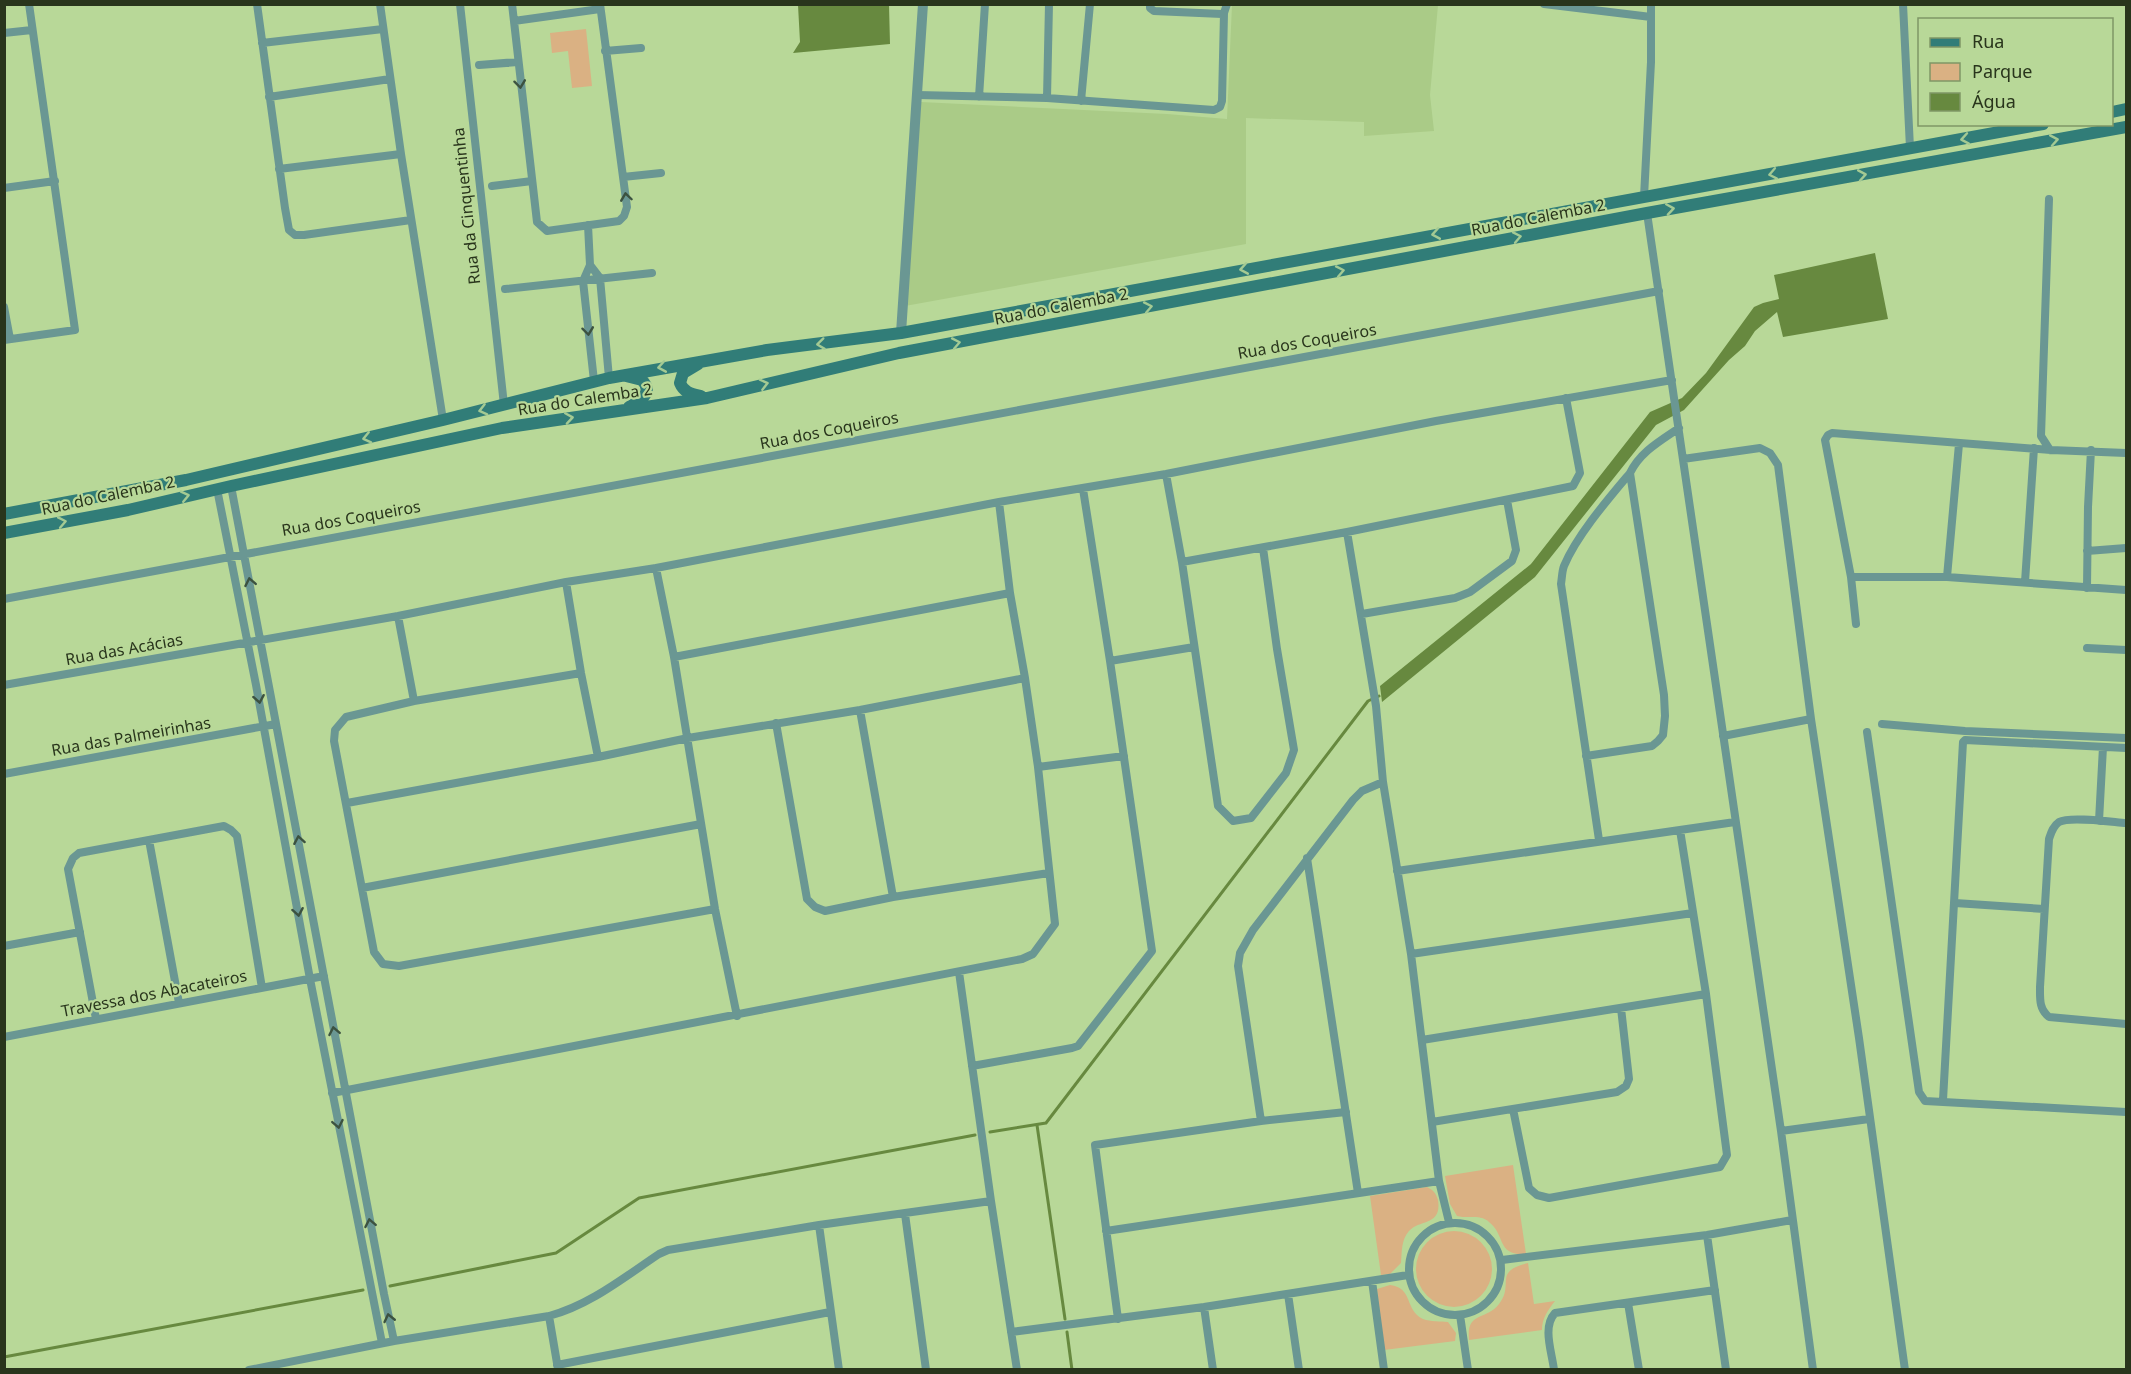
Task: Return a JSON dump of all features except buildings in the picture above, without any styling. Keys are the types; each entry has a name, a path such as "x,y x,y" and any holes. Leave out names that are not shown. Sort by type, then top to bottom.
{"main road":[{"name":"Rua do Calemba 2","path":"4,514 186,480 443,420 615,376 704,360 901,333 2032,126"},
{"name":"Rua do Calemba 2","path":"4,533 128,510 467,435 707,398 899,354 1647,213 2127,127"},
{"path":"704,360 683,373 680,383 690,394 707,398"},
{"path":"615,376 642,380 647,388 647,393 640,401 625,409"}],"street":[{"path":"4,307 7,340 75,330 29,4"},
{"path":"257,4 288,228 295,235 304,235 411,220"},
{"path":"380,4 443,420"},
{"name":"Rua da Cinquentinha","path":"460,4 504,405"},
{"path":"512,4 537,222 547,231 619,221 624,216 627,207 600,7 514,21"},
{"path":"901,333 923,4"},
{"path":"979,97 985,4"},
{"path":"1047,98 1049,4"},
{"path":"1081,101 1090,4"},
{"path":"1150,4 1150,8 1154,11 1222,14 1226,9"},
{"path":"1544,4 1651,17"},
{"path":"1644,197 1651,62 1651,4"},
{"path":"1903,4 1910,148"},
{"path":"917,95 1047,98 1214,110 1220,107 1222,101 1226,9"},
{"path":"262,43 383,29"},
{"path":"4,33 33,30"},
{"path":"605,51 641,48"},
{"path":"479,65 518,62"},
{"path":"269,97 390,79"},
{"path":"279,169 401,154"},
{"path":"623,177 661,173"},
{"path":"4,188 55,181"},
{"path":"492,186 532,182"},
{"path":"2049,199 2041,436 2051,450"},
{"path":"1647,213 1781,1131 1813,1370"},
{"path":"588,225 590,265 583,281 594,381"},
{"path":"590,265 600,278 615,376"},
{"path":"505,289 652,273"},
{"name":"Rua dos Coqueiros","path":"4,599 1659,291"},
{"name":"Rua das Acácias","path":"4,685 398,616 566,582 656,568 999,502 1166,474 1436,421 1671,380"},
{"path":"1182,562 1347,532 1573,486 1580,473 1566,398"},
{"path":"1599,840 1561,584 1563,568 1603,505 1630,473 1635,462 1650,447 1679,428"},
{"path":"1856,624 1851,577 1825,440 1828,435 1832,433 1959,444 2127,453"},
{"path":"1947,577 1959,444"},
{"path":"1683,459 1760,448 1770,453 1778,465 1811,719 1859,1038 1905,1370"},
{"path":"2025,582 2034,448"},
{"path":"2087,588 2091,450"},
{"path":"1586,756 1652,746 1663,735 1664,695 1630,473"},
{"path":"1166,474 1182,562 1218,806 1233,820 1251,818 1286,773 1293,750 1263,548"},
{"path":"231,486 394,1341"},
{"path":"217,489 248,642 371,1297 382,1343"},
{"path":"972,1066 1078,1046 1152,951 1083,489"},
{"path":"1362,614 1455,598 1470,592 1512,561 1516,550 1507,500"},
{"path":"332,1093 959,972 1022,959 1033,954 1055,924 1038,767 1010,593 999,502"},
{"path":"1347,532 1376,705 1383,782 1411,954 1439,1181 1449,1222"},
{"path":"2087,550 2127,548"},
{"path":"656,568 674,657 715,909 736,1016"},
{"path":"1851,577 1947,577 2127,590"},
{"path":"566,582 598,757"},
{"path":"674,657 1010,593"},
{"path":"398,616 414,701"},
{"path":"1110,661 1194,647"},
{"path":"2087,648 2127,650"},
{"path":"581,673 414,701 346,717 338,725 334,741 374,952 383,964 392,966 715,909"},
{"path":"347,803 598,757 688,738 860,710 1025,678"},
{"path":"860,710 893,897"},
{"path":"1723,736 1811,719"},
{"path":"776,723 807,899 810,904 825,911 893,897 1049,873"},
{"name":"Rua das Palmeirinhas","path":"4,774 276,724"},
{"path":"1882,724 1965,731 2127,738"},
{"path":"1867,732 1919,1092 1925,1101 1943,1100 2127,1112"},
{"path":"1943,1100 1963,742 1965,740 2127,748"},
{"path":"2098,821 2103,747"},
{"path":"1038,767 1124,756"},
{"path":"1261,1121 1238,966 1240,953 1253,930 1353,800 1362,791 1383,782"},
{"path":"2127,823 2071,820 2060,822 2052,829 2049,838 2040,987 2040,1003 2043,1012 2049,1017 2127,1024"},
{"path":"1398,871 1735,822"},
{"path":"362,888 701,824"},
{"path":"96,1019 68,869 73,858 79,853 224,826 231,830 237,837 262,988"},
{"path":"1513,1109 1525,1176 1529,1188 1537,1195 1549,1198 1720,1167 1726,1155 1706,994 1680,830"},
{"path":"149,840 179,1002"},
{"path":"1307,858 1358,1193"},
{"path":"1955,903 2044,909"},
{"path":"1411,954 1693,913"},
{"path":"4,946 80,932"},
{"path":"959,972 1017,1370"},
{"name":"Travessa dos Abacateiros","path":"4,1037 324,976"},
{"path":"1422,1040 1706,994"},
{"path":"1432,1122 1617,1092 1626,1086 1629,1079 1621,1008"},
{"path":"1118,1319 1095,1145 1261,1121 1346,1112"},
{"path":"1781,1131 1869,1119"},
{"path":"1106,1231 1439,1181"},
{"path":"249,1370 382,1343 549,1316 570,1310 584,1304 668,1250 819,1225 991,1201"},
{"path":"905,1214 926,1370"},
{"path":"1502,1260 1707,1235 1792,1220"},
{"path":"1449,1222 1470,1225 1482,1232 1492,1242 1502,1260 1500,1278 1494,1294 1484,1306 1460,1315 1446,1316 1423,1303 1413,1292 1408,1275 1411,1253 1419,1239 1431,1230 1449,1222"},
{"path":"819,1225 839,1370"},
{"path":"1707,1235 1726,1370"},
{"path":"1011,1332 1118,1319 1408,1275"},
{"path":"1372,1281 1384,1370"},
{"path":"1554,1370 1548,1326 1555,1313 1715,1290"},
{"path":"1288,1294 1299,1370"},
{"path":"1628,1303 1639,1370"},
{"path":"1204,1306 1213,1370"},
{"path":"549,1316 558,1367 830,1312"},
{"path":"1460,1315 1468,1370"}],"shaded area":[{"path":"1232,5 1438,5 1430,95 1434,131 1364,136 1364,122 1246,118 1246,244 905,306 921,102 1227,119"}],"green space":[{"path":"586,29 592,86 572,88 568,51 552,53 550,33"},
{"path":"1513,1165 1526,1254 1510,1252 1489,1222 1478,1217 1457,1216 1450,1204 1445,1176"},
{"path":"1427,1187 1434,1192 1438,1200 1437,1214 1429,1221 1409,1231 1403,1242 1401,1263 1390,1274 1381,1275 1370,1196"},
{"path":"1462,1231 1475,1237 1486,1248 1492,1261 1490,1284 1475,1301 1462,1307 1446,1307 1433,1301 1418,1284 1416,1261 1422,1248 1439,1233"},
{"path":"1528,1263 1534,1304 1555,1301 1544,1318 1542,1330 1469,1340 1469,1331 1474,1320 1499,1304 1505,1290 1507,1275 1511,1270"},
{"path":"1390,1285 1403,1290 1413,1310 1423,1319 1448,1322 1456,1333 1455,1341 1384,1350 1377,1289"}],"water":[{"path":"798,5 889,5 890,44 793,53 800,42"},
{"path":"1875,253 1888,319 1783,337 1777,312 1755,331 1745,346 1729,360 1684,410 1656,425 1535,577 1382,702 1380,686 1531,564 1650,412 1682,398 1706,373 1754,307 1779,299 1774,275"}],"waterway":[{"path":"990,1132 1046,1123 1368,701 1379,696"},
{"path":"1037,1125 1065,1319"},
{"path":"390,1286 556,1253 639,1198 975,1135"},
{"path":"4,1357 363,1290"},
{"path":"1067,1332 1072,1370"}]}
